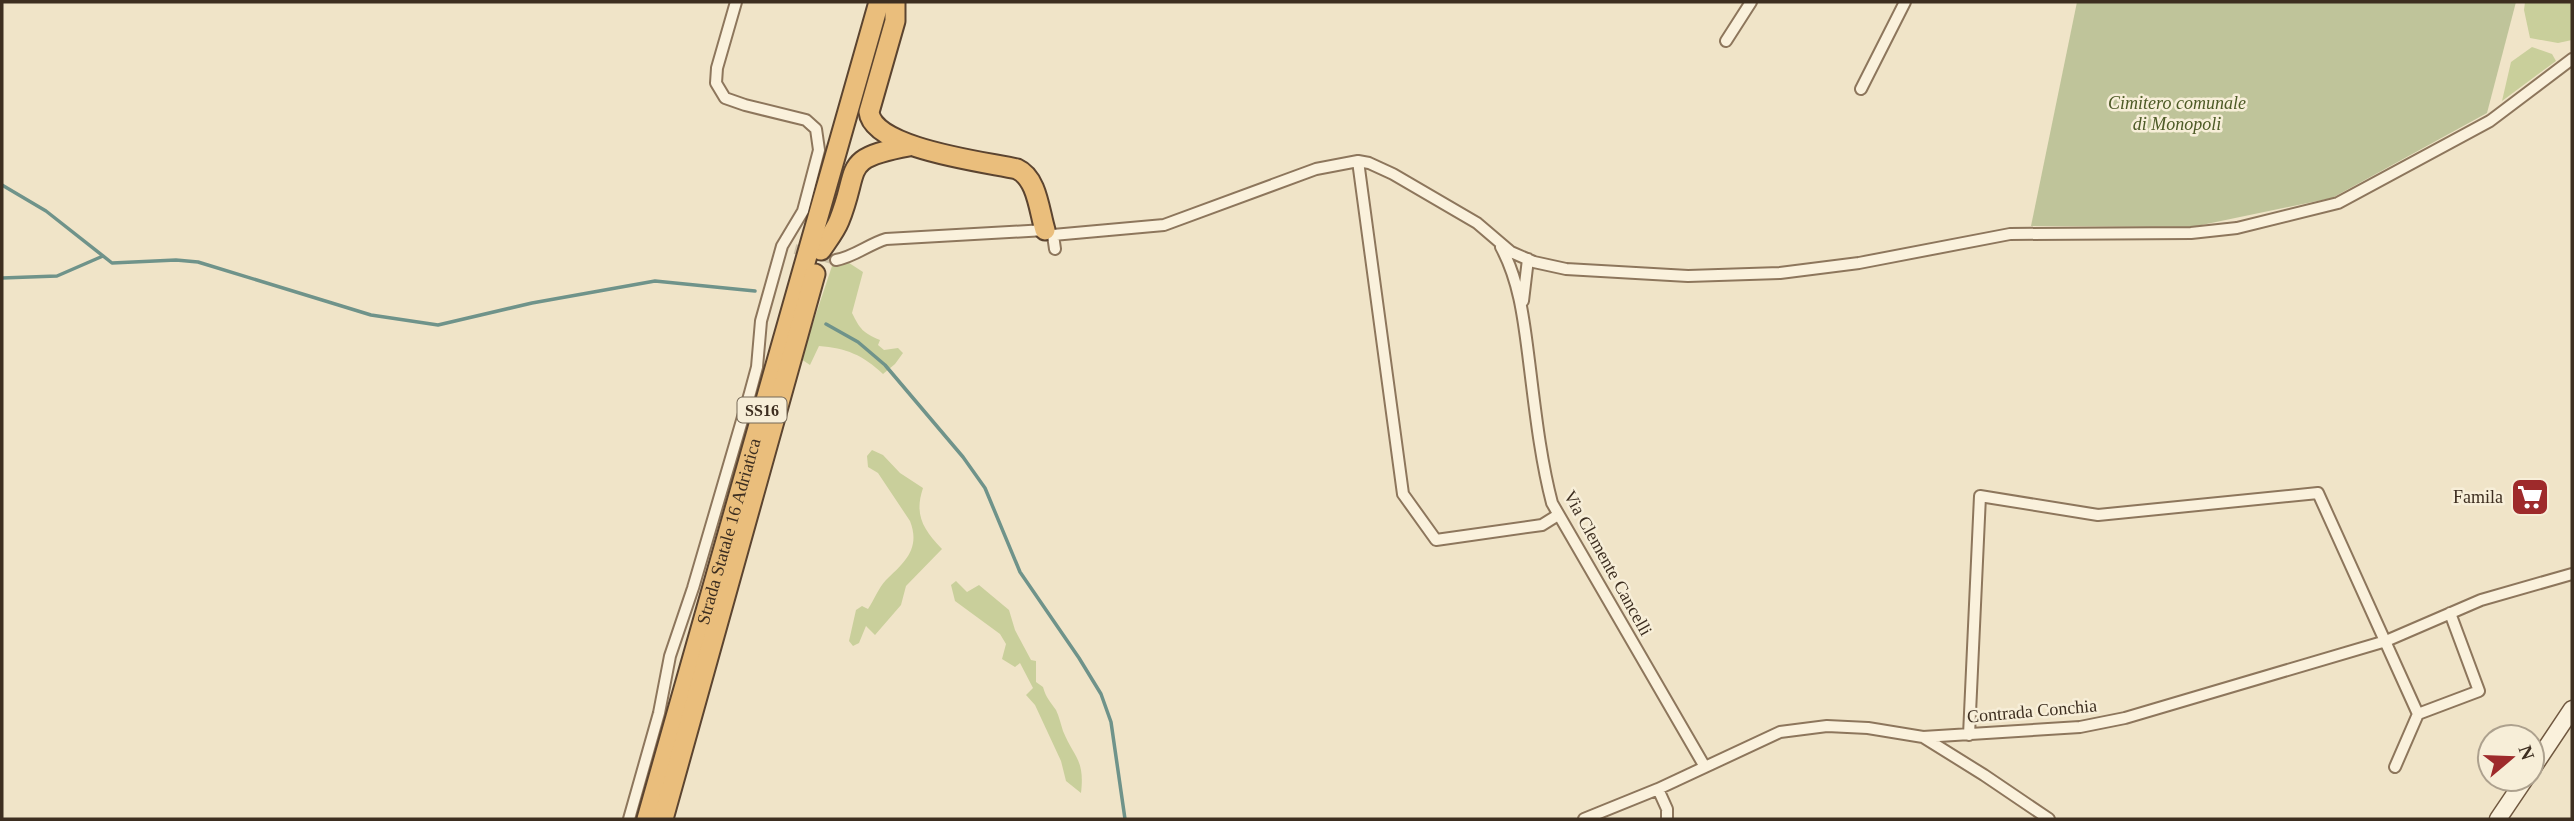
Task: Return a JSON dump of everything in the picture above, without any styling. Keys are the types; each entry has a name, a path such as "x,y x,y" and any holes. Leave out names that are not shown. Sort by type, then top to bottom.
{"highway":[{"name":"Strada Statale 16 Adriatica","path":"648,819 879,2"},
{"name":"Strada Statale 16 Adriatica","path":"663,819 748,519 829,255 893,2"},
{"path":"893,2 895,21 869,112 872,124 909,146 1026,173 1032,182 1049,232"},
{"path":"829,255 853,169 863,159 882,151 909,146"}],"main road":[{"path":"2546,748 2572,709"},
{"path":"2498,819 2516,793"}],"street":[{"path":"629,819 659,712 670,656 694,588 757,367 761,321 782,246 803,211 819,150 816,129 806,120 725,98 716,83 717,68 736,2"},
{"path":"1727,41 1751,2"},
{"path":"1861,89 1905,2"},
{"path":"829,255 847,258 872,243 886,239 1164,225 1316,169 1358,161 1393,174 1476,223 1525,258 1566,269 1688,276 1780,273 1859,263 2010,234 2191,233 2237,228 2338,203 2490,121 2572,59"},
{"path":"1358,161 1403,494 1436,540 1542,525 1558,515"},
{"path":"1049,232 1055,249"},
{"path":"1499,242 1514,278 1523,318"},
{"path":"782,246 795,249"},
{"path":"1514,278 1517,261 1525,258"},
{"path":"1523,318 1525,258"},
{"path":"1525,286 1535,270 1543,264"},
{"name":"Via Clemente Cancelli","path":"1523,318 1544,475 1552,503 1705,767"},
{"path":"1969,735 1980,496 2098,515 2318,493 2418,714"},
{"name":"Contrada Conchia","path":"1584,819 1658,789 1780,732 1827,726 1868,728 1923,737 2080,727 2125,718 2386,641 2481,600 2569,576"},
{"path":"2395,767 2418,714 2479,691 2450,613"},
{"path":"1923,737 2049,819"},
{"path":"1658,789 1667,809 1668,819"}],"green space":[{"name":"Cimitero comunale di Monopoli","path":"2077,2 2516,2 2487,113 2332,198 2192,227 2031,226"},
{"path":"2525,2 2572,2 2572,40 2558,43 2530,38"},
{"path":"2532,47 2552,54 2556,61 2502,101 2511,62"},
{"path":"846,261 863,272 852,313 857,323 866,333 880,340 878,345 884,350 898,348 903,353 883,374 861,357 838,349 819,346 810,365 801,359 833,263"},
{"path":"872,450 883,455 900,473 923,488 920,498 922,521 942,549 906,586 901,605 875,635 866,626 859,643 853,646 849,641 856,610 862,606 868,609 883,583 909,555 913,540 910,521 878,473 868,467 867,456"},
{"path":"956,581 967,592 979,585 1009,610 1015,630 1031,660 1036,661 1036,682 1043,687 1056,710 1063,731 1078,759 1081,793 1066,781 1061,761 1035,705 1026,695 1033,688 1020,663 1015,667 1002,659 1006,644 1000,634 955,601 951,585"}],"waterway":[{"path":"2,185 46,211 112,263 176,260 198,262 371,315 438,325 532,303 655,281 755,291"},
{"path":"2,278 57,276 103,256"},
{"path":"826,324 858,342 885,365 963,457 985,488 1020,572 1101,694 1111,722 1125,819"}],"tunnel":[{"path":"795,249 836,260"}],"place":[{"name":"Famila","path":"2530,497"}]}
